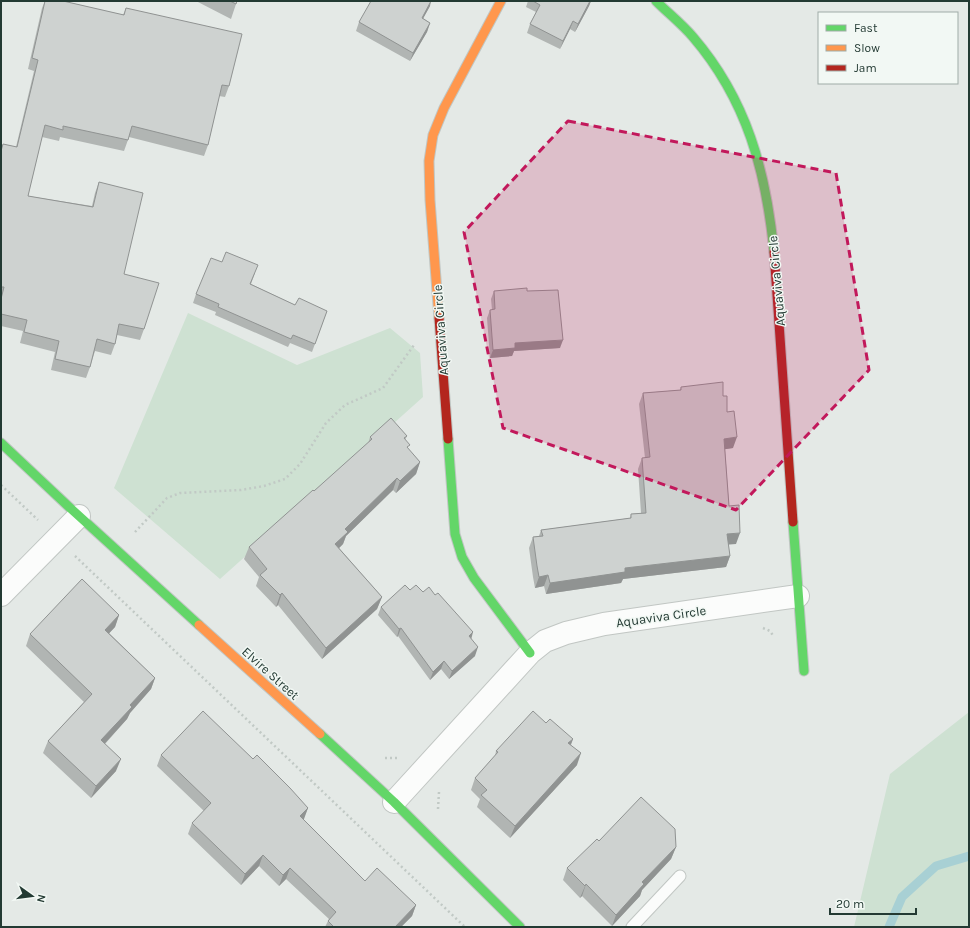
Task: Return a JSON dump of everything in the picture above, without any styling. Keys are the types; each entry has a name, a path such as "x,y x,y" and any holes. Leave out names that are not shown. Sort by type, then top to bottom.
{"street":[{"name":"Aquaviva Circle","path":"501,1 444,108 433,135 429,161 430,200 455,534 462,557 474,578 530,653"},
{"name":"Aquaviva Circle","path":"656,1 679,21 710,58 731,91 747,126 760,166 770,211 804,671"},
{"name":"Elvire Street","path":"1,443 79,516 394,802 520,927"},
{"path":"1,595 79,516"},
{"name":"Aquaviva Circle","path":"394,802 530,653 545,641 566,633 604,624 798,596"}],"lane":[{"path":"632,927 680,876"}],"path":[{"path":"140,537 135,532 167,498 180,493 240,490 264,486 285,479 300,464 326,423 345,405 383,388 418,340"},
{"path":"1,485 38,520"},
{"path":"57,539 464,927"},
{"path":"758,626 770,631 778,640"},
{"path":"384,758 404,758"},
{"path":"439,790 438,810 440,815"}],"highlighted area":[{"path":"568,121 836,173 869,370 736,510 503,428 464,232"}],"green space":[{"path":"188,313 297,365 390,328 420,353 423,397 220,579 114,488"},
{"path":"969,712 969,927 854,927 890,774"}],"building":[{"path":"45,1 63,1 124,15 126,8 242,34 229,86 222,85 208,145 132,126 128,140 63,126 63,130 45,125 28,196 93,207 99,182 143,193 124,274 159,283 144,329 119,324 115,344 97,339 90,367 55,359 59,341 24,332 27,320 1,314 1,299 4,287 1,287 1,151 3,144 17,147 38,60 32,58"},
{"path":"230,1 237,1 236,4"},
{"path":"371,1 431,1 422,18 430,23 413,53 359,22"},
{"path":"533,1 590,1 578,24 573,21 563,41 530,24 540,5"},
{"path":"226,252 258,265 250,284 295,305 299,298 327,311 315,344 293,335 291,339 218,307 219,304 196,294 211,258 222,262"},
{"path":"527,288 527,291 558,290 563,340 515,343 515,348 493,350 490,310 495,309 494,291"},
{"path":"723,382 723,396 727,396 727,412 734,411 737,437 724,439 729,506 739,505 740,533 727,534 730,556 625,568 625,572 550,583 548,575 539,577 533,537 543,536 541,530 631,518 631,514 646,513 642,458 650,457 643,393 681,390 681,387"},
{"path":"391,418 407,436 404,438 410,445 407,447 420,462 400,481 397,478 345,529 348,532 335,544 382,597 326,648 282,593 280,595 260,575 267,569 249,547 372,439 370,437"},
{"path":"82,579 119,615 105,630 155,678 130,705 132,707 101,740 121,759 96,786 48,741 92,694 30,634"},
{"path":"405,585 410,590 416,585 423,592 429,587 435,595 438,593 473,632 469,636 478,647 452,671 444,661 433,672 401,628 399,629 381,607"},
{"path":"203,711 253,759 257,755 290,788 308,808 300,816 365,881 377,868 416,905 395,927 334,927 328,921 336,912 290,868 283,875 263,855 245,874 192,823 211,803 161,755"},
{"path":"533,711 546,723 550,719 573,739 568,743 581,753 515,826 481,795 487,790 475,778 498,752 496,751"},
{"path":"641,797 675,829 676,847 642,882 644,884 616,915 586,884 585,886 567,868 597,839 599,841"}],"waterway":[{"path":"889,927 902,897 936,866 969,856"}],"traffic: fast":[{"path":"656,1 689,32 712,61 740,111 751,138 766,193 774,252"},
{"path":"448,439 455,534 462,557 474,578 530,653"},
{"path":"1,443 199,625"},
{"path":"793,522 804,671"},
{"path":"320,734 394,802 520,927"}],"traffic: slow":[{"path":"439,318 430,200 429,161 433,135 444,108 501,1"},
{"path":"199,625 320,734"}],"traffic: jam":[{"path":"774,252 793,522"},
{"path":"439,318 448,439"}]}
